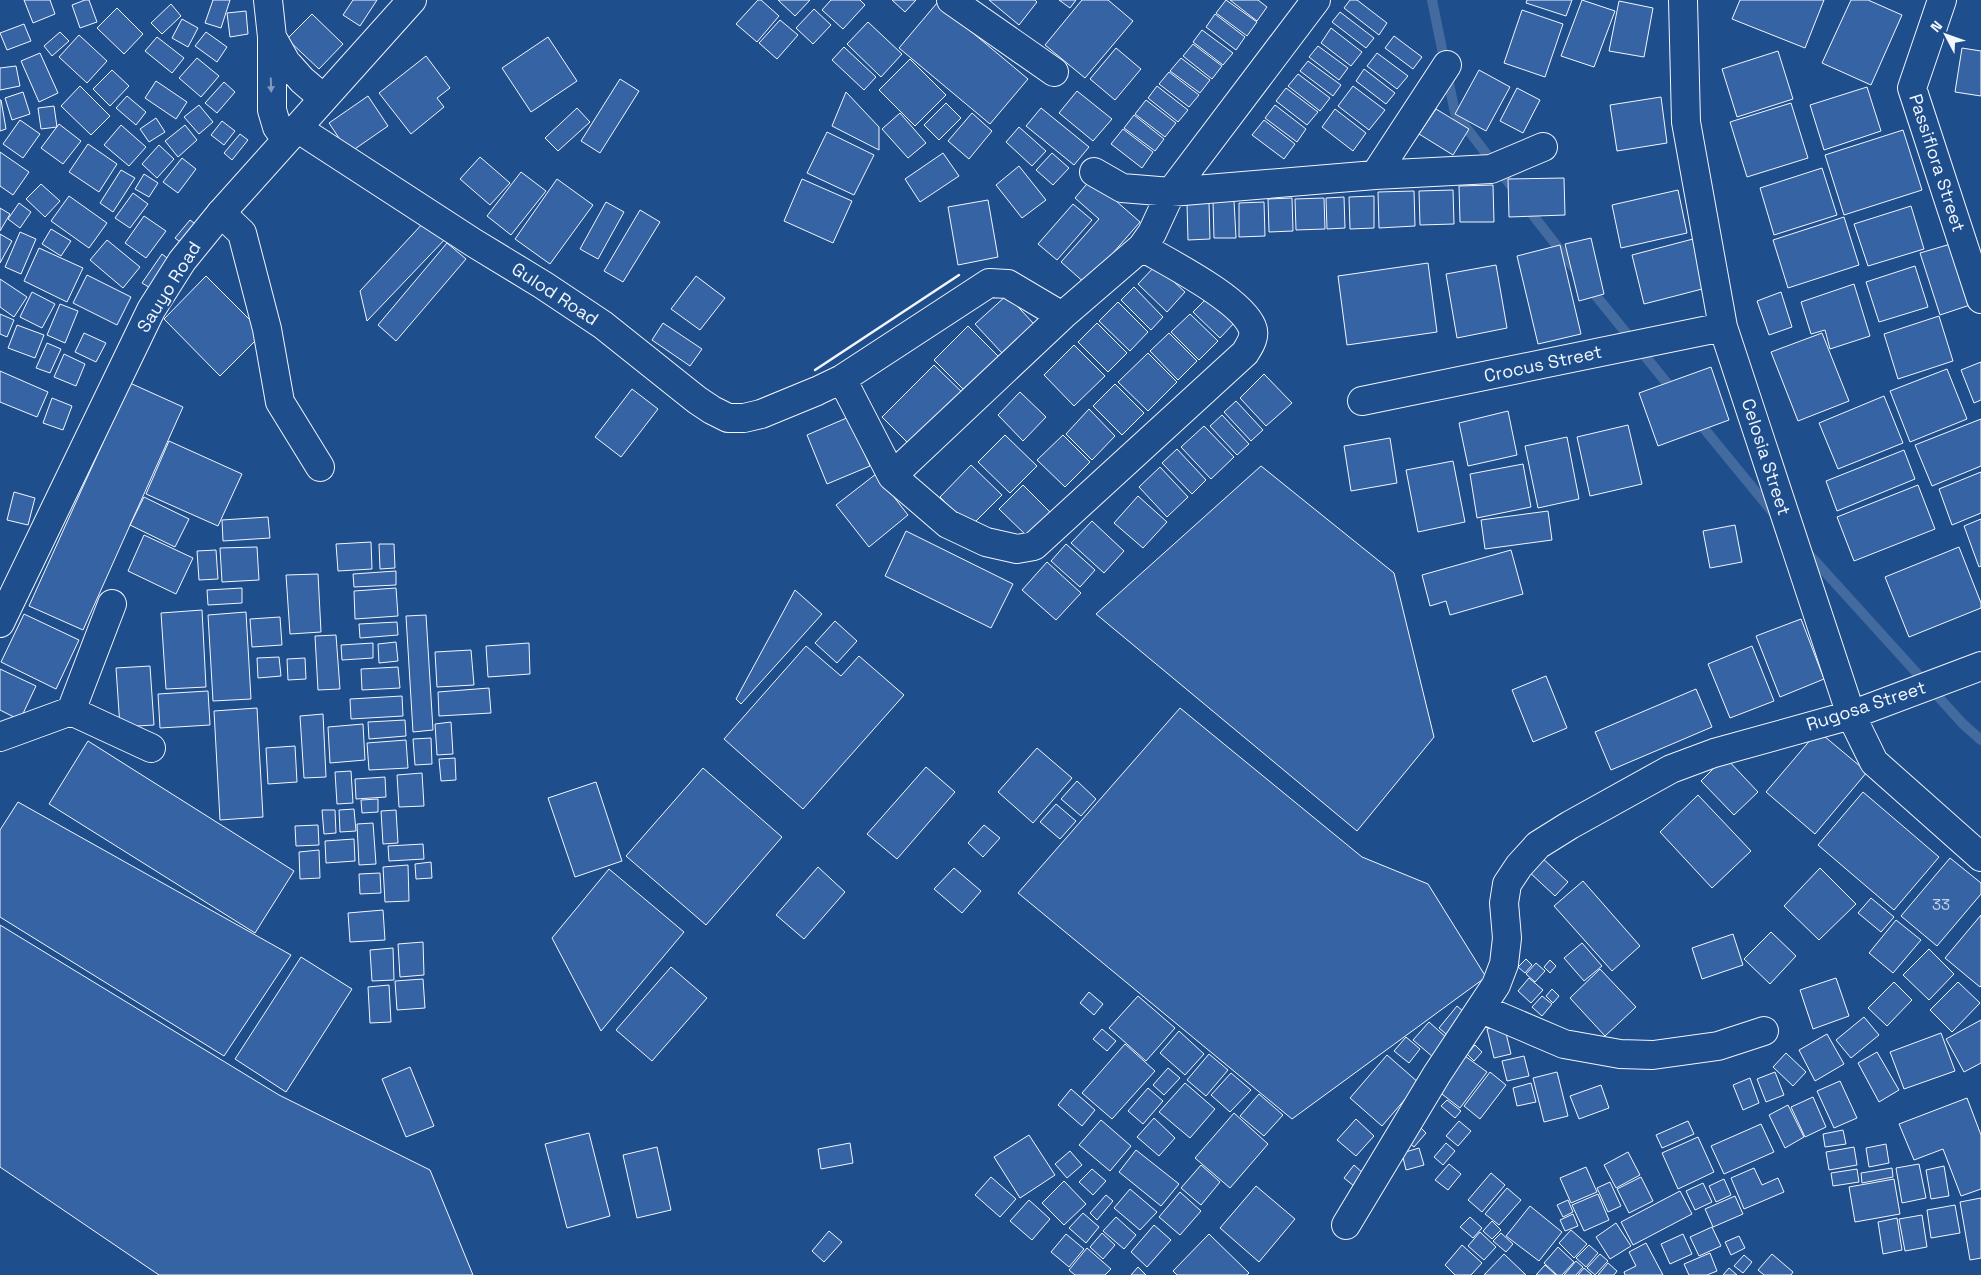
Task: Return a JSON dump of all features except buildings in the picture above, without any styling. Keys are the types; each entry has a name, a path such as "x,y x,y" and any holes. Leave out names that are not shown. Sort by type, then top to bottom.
{"street":[{"path":"268,0 272,37 272,110 277,127 292,133"},
{"name":"Sauyo Road","path":"0,623 151,310 182,260 221,213 412,0"},
{"path":"951,0 1054,72"},
{"path":"892,476 1062,316 1142,247 1152,233 1171,192 1316,0"},
{"name":"Celosia Street","path":"1683,0 1686,122 1723,327 1851,714 1874,762 1981,857"},
{"name":"Passiflora Street","path":"1942,0 1912,88 1981,299"},
{"path":"272,37 286,62 302,80 323,98"},
{"path":"1375,175 1447,65"},
{"name":"Gulod Road","path":"292,133 543,284 616,335 696,400 728,418 744,418 761,414 842,379 990,283 1008,284 1062,316"},
{"path":"1094,172 1122,188 1171,192 1375,175 1491,169 1543,147"},
{"path":"221,213 242,233 267,329 280,402 320,467"},
{"path":"842,379 892,476 948,524 986,542 1017,549 1034,546 1246,353 1252,341 1252,328 1240,312 1218,292 1142,247"},
{"name":"Crocus Street","path":"1362,401 1723,327"},
{"path":"71,711 112,604"},
{"name":"Rugosa Street","path":"1346,1225 1438,1074 1496,985 1504,964 1508,938 1504,903 1508,884 1519,866 1538,846 1570,825 1671,769 1714,753 1851,714 1981,666"},
{"path":"0,737 71,711 151,748"},
{"path":"1482,1009 1564,1044 1620,1054 1653,1056 1718,1046 1764,1030"}],"waterway":[{"path":"1432,0 1455,113 1515,191"},
{"path":"1525,205 1578,273"},
{"path":"1588,286 1675,393"},
{"path":"1697,420 1775,515"},
{"path":"1806,551 1963,724 1981,740"}],"wall":[{"path":"815,370 959,275"}]}
